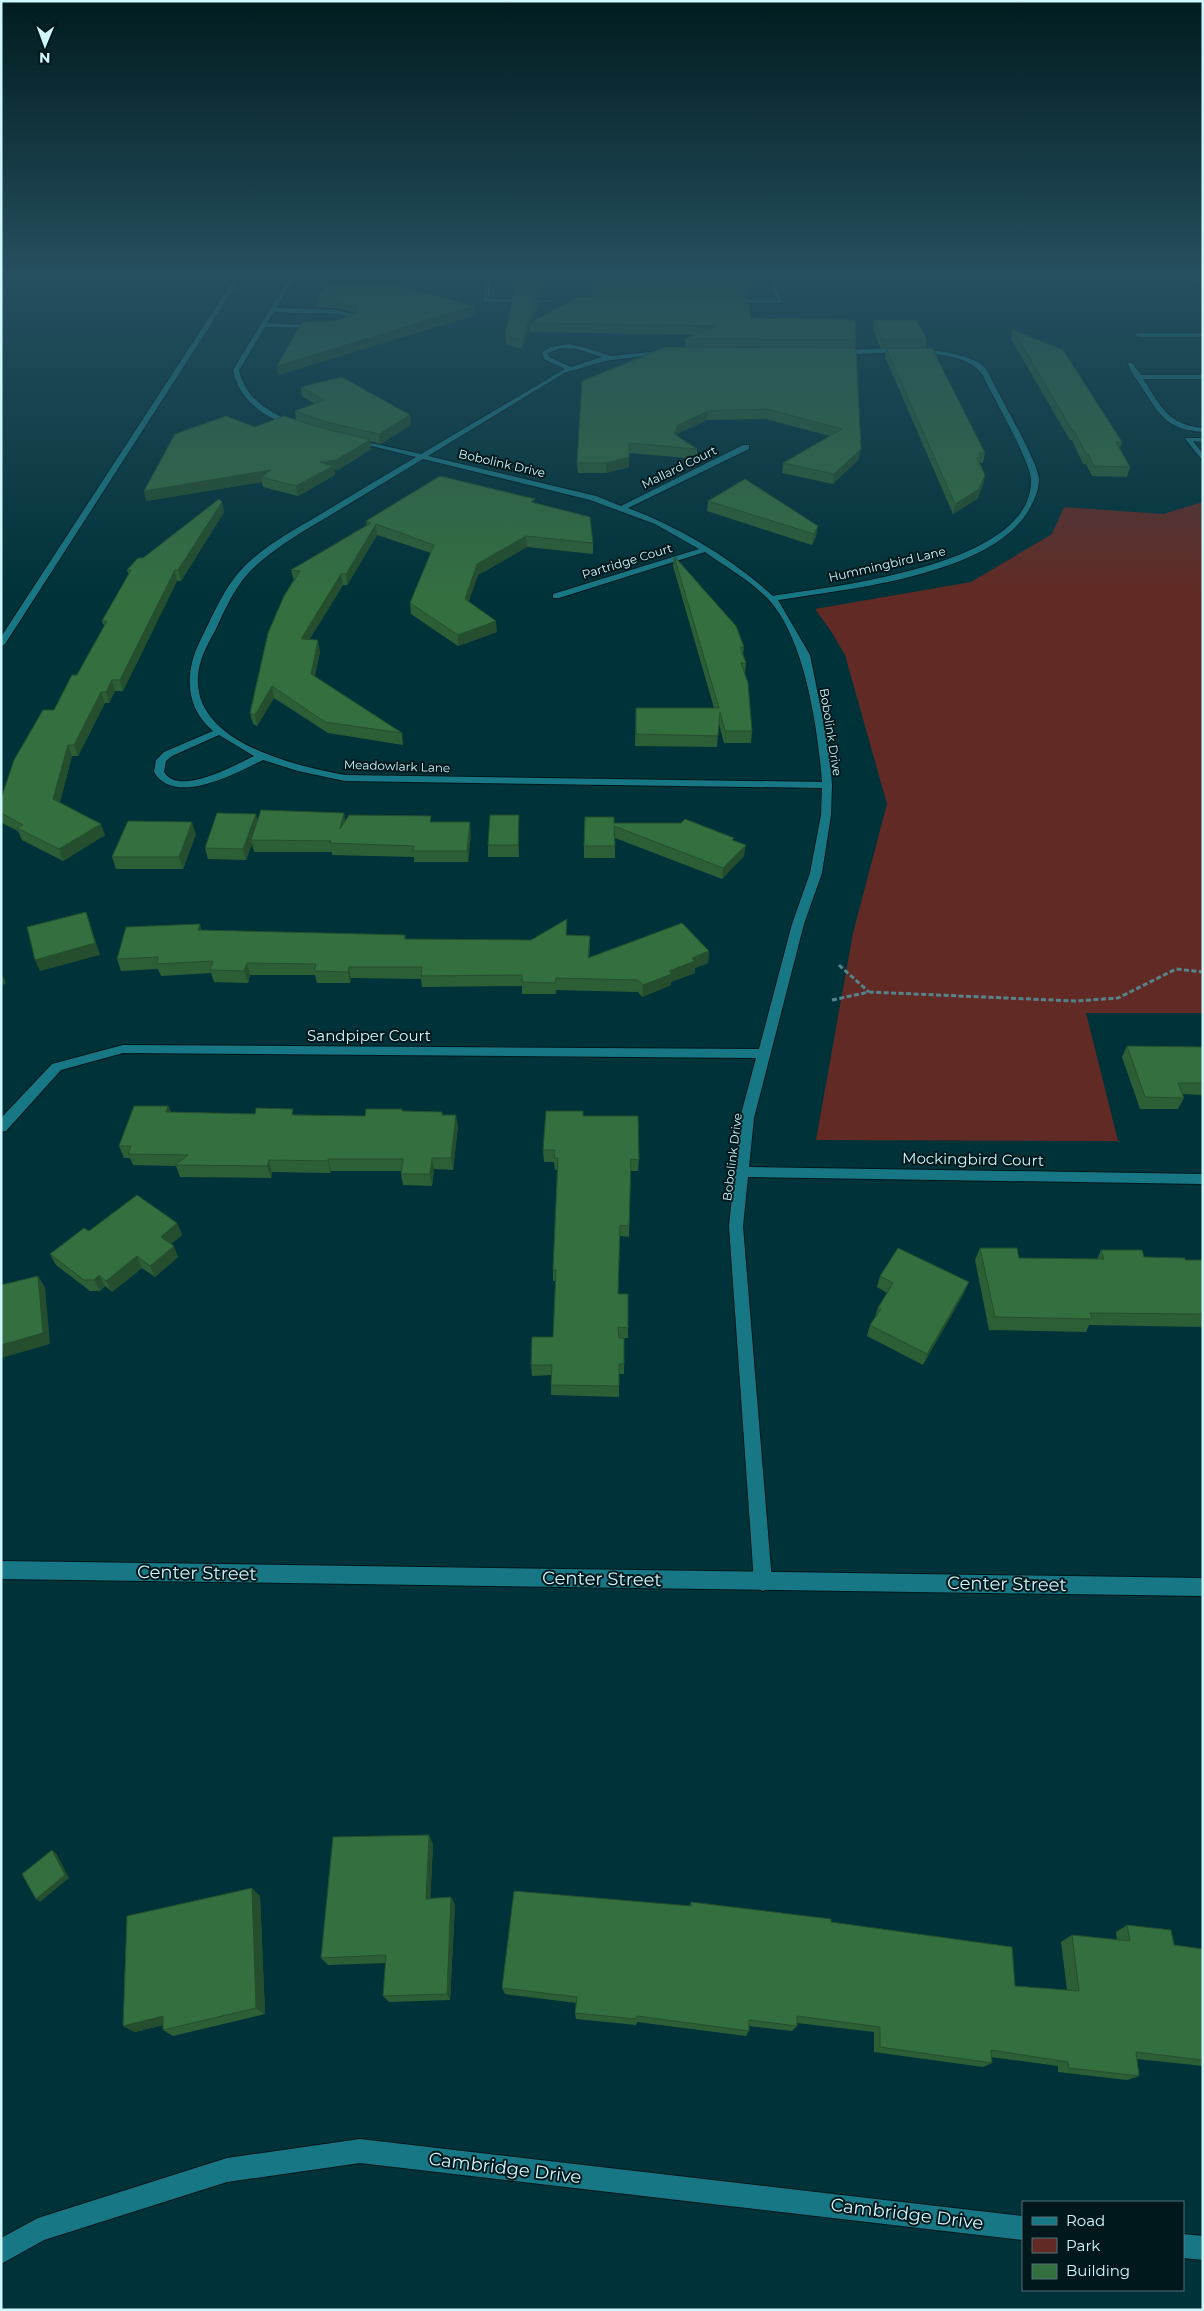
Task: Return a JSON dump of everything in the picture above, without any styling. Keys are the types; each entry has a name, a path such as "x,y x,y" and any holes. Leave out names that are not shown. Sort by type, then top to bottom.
{"street":[{"path":"1,644 172,381"},
{"path":"237,381 242,391 272,416 307,429"},
{"path":"422,456 550,381"},
{"name":"Hummingbird Lane","path":"771,598 881,579 944,564 970,554 1008,531 1022,516 1033,498 1035,476 989,381"},
{"path":"1141,381 1163,416 1171,424 1182,429 1203,430"},
{"name":"Bobolink Drive","path":"344,438 549,486 622,508 658,522 706,549 771,598 778,605 805,655 824,749 827,785 826,815 816,874 798,924 747,1118 736,1226 764,1582"},
{"path":"1203,440 1188,440 1203,459"},
{"name":"Mallard Court","path":"622,508 746,446"},
{"name":"Meadowlark Lane","path":"422,456 283,540 251,563 237,577 194,664 192,685 196,700 213,726 242,748 309,772 345,778 378,780 827,785"},
{"name":"Partridge Court","path":"556,596 706,549"},
{"path":"220,731 168,754 161,760 159,772 166,781 180,785 200,782 231,772 263,756"},
{"name":"Sandpiper Court","path":"1,1127 57,1067 123,1049 764,1054"},
{"name":"Mockingbird Court","path":"742,1172 1203,1179"},
{"name":"Center Street","path":"1,1570 1203,1587"},
{"name":"Cambridge Drive","path":"1,2252 38,2230 227,2170 360,2151 1022,2228"},
{"path":"1184,2246 1203,2248"}],"path":[{"path":"839,965 869,992"},
{"path":"832,1000 869,992 924,996 1047,1000 1118,998 1176,969 1203,972"}],"green space":[{"path":"1203,502 1203,1013 1086,1013 1118,1141 816,1140 853,933 887,804 845,655 815,609 971,582 1052,534 1064,507 1163,514"}],"building":[{"path":"326,381 349,381 410,415 379,434 326,422 295,411 324,400 301,387"},
{"path":"582,381 858,381 861,449 834,474 783,463 842,429 767,409 708,411 678,425 674,434 697,449 629,443 629,457 606,463 577,463"},
{"path":"901,381 949,381 985,453 979,453 981,458 977,458 985,475 979,489 955,504"},
{"path":"1043,381 1083,381 1122,442 1116,442 1130,467 1094,466 1074,430 1072,430"},
{"path":"226,416 255,427 284,416 370,440 336,460 320,462 333,466 296,486 261,477 271,470 144,491 175,434"},
{"path":"440,476 535,499 531,502 590,517 593,543 526,536 477,564 465,599 496,621 458,635 410,603 434,545 376,524 346,574 341,574 301,639 318,640 311,674 402,733 325,722 272,686 255,715 250,713 268,633 284,596 300,571 291,570 371,523 366,521"},
{"path":"745,479 818,526 814,534 708,501"},
{"path":"219,499 222,502 178,570 175,570 120,680 112,680 106,692 101,692 74,745 68,745 53,799 101,824 59,849 17,828 23,825 1,813 1,799 14,760 43,710 54,710 72,675 77,675 107,621 102,621 131,570 127,570 138,558 143,558"},
{"path":"674,556 736,626 744,647 740,647 746,663 741,663 748,683 752,731 725,731 720,712 718,736 636,734 636,708 719,708"},
{"path":"261,810 344,813 340,829 349,815 431,816 430,822 470,822 467,851 413,851 414,846 330,843 331,841 251,840"},
{"path":"217,813 256,814 243,849 205,848"},
{"path":"490,815 519,815 518,845 488,845"},
{"path":"585,817 614,817 614,823 681,823 685,819 734,838 732,840 746,845 723,868 614,826 615,846 584,846"},
{"path":"128,821 192,822 179,857 112,857"},
{"path":"86,912 95,943 35,960 27,927"},
{"path":"567,919 566,935 590,936 588,958 682,923 709,951 692,958 695,961 669,971 672,974 643,985 638,980 556,978 555,983 522,982 522,975 421,976 422,967 349,967 348,972 314,971 316,964 247,963 244,971 210,970 213,961 157,964 158,957 117,959 126,927 200,924 198,930 405,935 404,939 531,940"},
{"path":"1127,1046 1203,1047 1203,1083 1178,1083 1184,1098 1145,1097"},
{"path":"134,1106 168,1106 166,1112 255,1114 256,1108 293,1109 292,1115 365,1116 366,1109 402,1109 402,1111 442,1112 442,1115 456,1115 451,1158 432,1158 430,1174 401,1174 403,1159 269,1160 267,1166 175,1165 188,1155 128,1154 131,1146 119,1146"},
{"path":"546,1111 583,1111 583,1116 638,1116 639,1160 631,1159 629,1226 620,1225 618,1294 628,1294 628,1328 618,1327 619,1338 624,1338 624,1364 619,1364 619,1386 551,1385 552,1365 531,1365 532,1337 553,1337 556,1270 553,1270 558,1158 554,1158 555,1150 543,1150"},
{"path":"137,1195 177,1223 161,1237 174,1246 150,1266 137,1256 106,1281 99,1275 94,1280 84,1280 50,1254 84,1228 89,1231"},
{"path":"898,1248 969,1282 927,1354 870,1325 881,1309 878,1308 893,1283 880,1276"},
{"path":"980,1248 1017,1248 1019,1258 1104,1259 1101,1250 1142,1250 1144,1257 1203,1260 1203,1314 1090,1313 1092,1319 995,1317"},
{"path":"38,1276 43,1333 1,1345 1,1285"},
{"path":"429,1835 426,1899 451,1897 447,1994 383,1996 386,1955 321,1958 333,1837"},
{"path":"52,1850 65,1875 36,1899 22,1874"},
{"path":"252,1888 256,2008 163,2030 163,2016 123,2026 127,1916"},
{"path":"514,1891 691,1906 691,1902 831,1919 831,1922 1012,1947 1015,1986 1079,1991 1072,1935 1130,1941 1127,1925 1171,1930 1174,1945 1203,1949 1203,2060 1136,2052 1139,2076 1069,2068 1068,2062 991,2050 992,2063 880,2047 880,2027 797,2016 797,2026 749,2020 749,2031 637,2016 637,2019 575,2013 577,1997 502,1988"}]}
